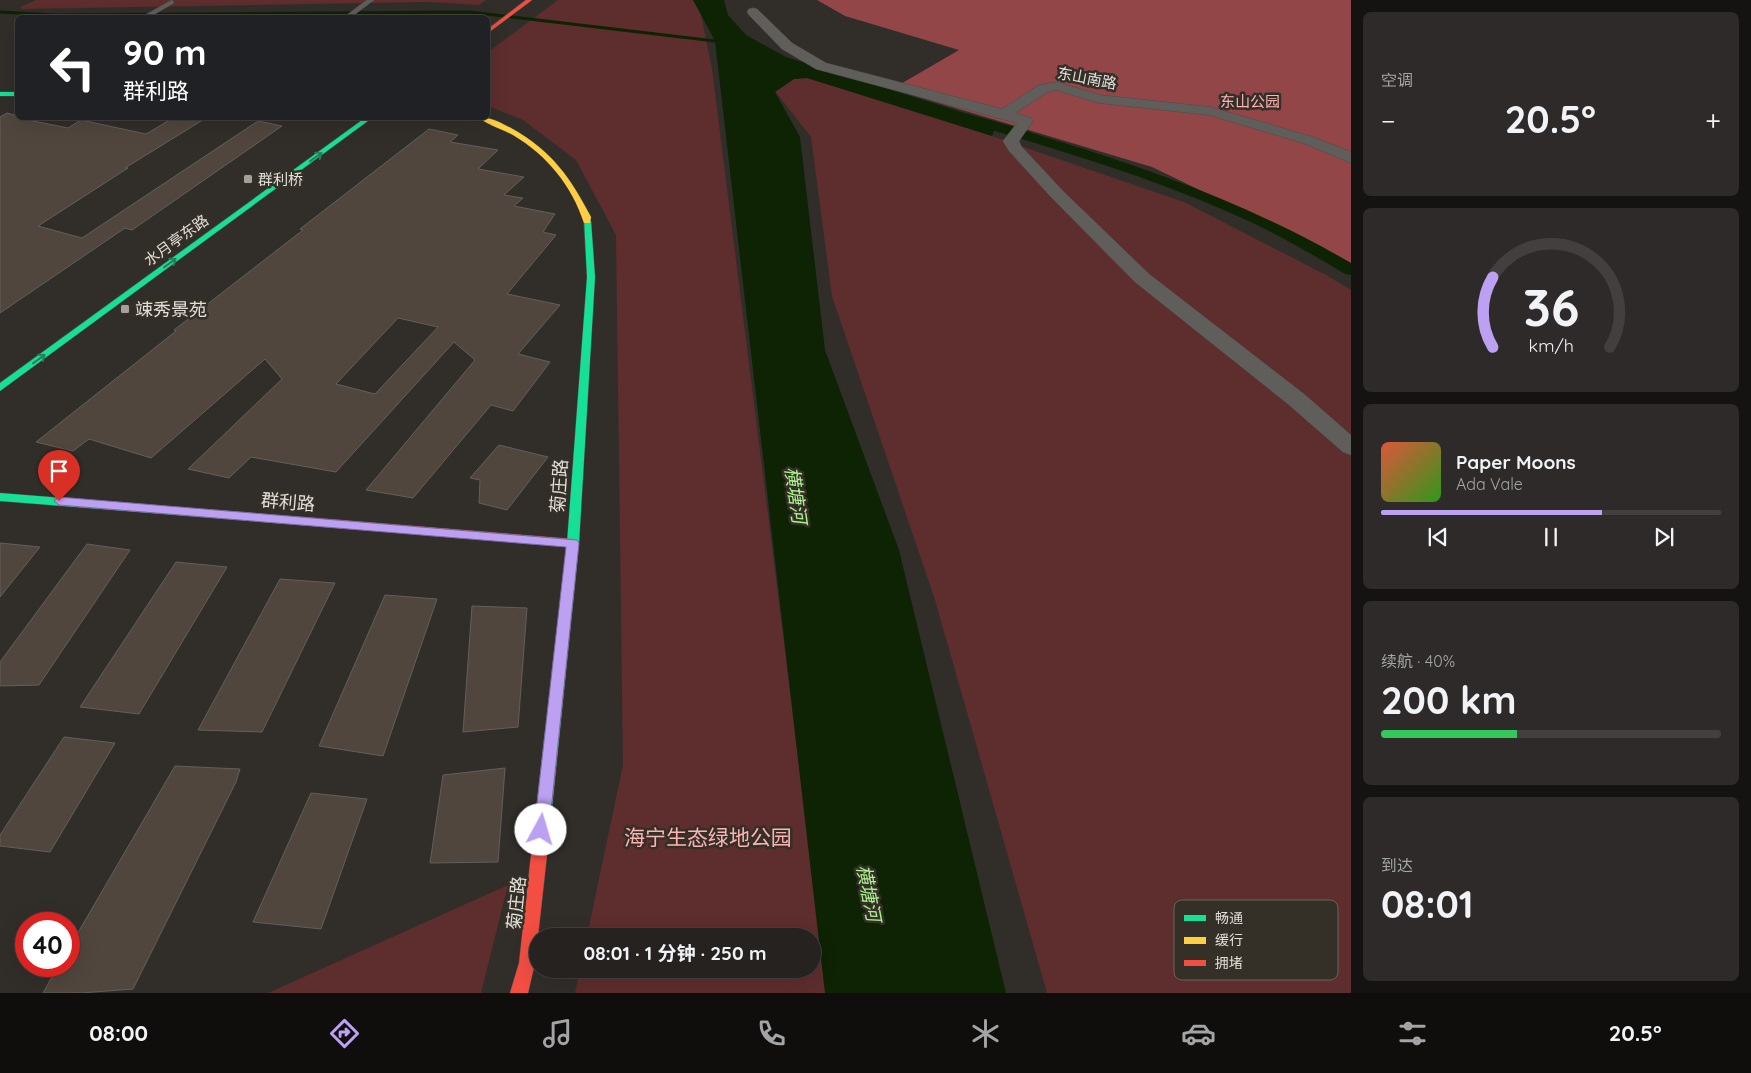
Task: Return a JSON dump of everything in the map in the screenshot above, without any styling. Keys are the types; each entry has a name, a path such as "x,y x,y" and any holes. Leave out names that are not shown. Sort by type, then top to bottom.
{"street":[{"path":"490,17 512,5 530,0"},
{"path":"490,30 499,23 512,5"},
{"path":"752,12 787,46 821,66 1026,121 1016,134 1014,148 1057,194 1142,278 1296,399 1351,446"},
{"name":"东山南路","path":"1004,114 1044,88 1057,86 1099,99 1210,111 1308,140 1351,158"},
{"path":"0,94 15,94"},
{"name":"水月亭东路","path":"0,388 366,120"},
{"name":"菊庄路","path":"487,120 502,126 540,150 564,176 587,218 592,277 573,543 527,963 519,993"},
{"name":"群利路","path":"0,497 573,543"}],"lane":[{"path":"351,15 371,0"},
{"path":"148,15 172,2"}],"green space":[{"path":"36,0 486,0 479,5 429,2 21,9 20,7"},
{"name":"海宁生态绿地公园","path":"558,0 698,0 712,69 820,928 589,928 623,765 616,235 576,160 523,120 490,107 490,51"},
{"name":"东山公园","path":"817,0 1351,0 1351,263 1152,167 892,89 959,50 845,16"},
{"path":"807,78 942,119 1184,202 1326,275 1351,290 1351,993 1047,993 935,600 832,296 811,137 775,91 794,79"},
{"path":"508,885 481,993 268,993"},
{"name":"海宁生态绿地公园","path":"821,937 828,993 575,993 578,978 821,978"}],"water":[{"name":"横塘河","path":"693,0 724,0 728,15 746,35 786,57 997,123 992,136 807,78 794,79 775,92 800,137 825,350 899,550 1006,993 825,993 821,958 821,928 817,928 715,41"}],"building":[{"path":"7,113 15,115 15,120 28,120 68,128 81,120 146,134 170,120 203,120 125,168 128,168 38,226 82,238 258,121 282,126 132,230 125,228 0,313 0,117"},
{"path":"429,129 458,135 450,142 498,150 478,169 524,177 504,195 523,198 514,206 555,214 543,232 556,235 507,294 560,305 518,354 550,362 513,411 491,405 413,498 366,490 475,360 454,342 336,472 251,457 229,478 188,469 282,379 265,359 151,458 89,439 73,451 36,442 176,331 174,330 303,230 300,229","holes":["398,318 438,327 375,394 336,384"]},
{"path":"499,445 548,457 507,510 479,503 480,480 470,478"},
{"path":"0,543 40,547 0,597"},
{"path":"87,544 130,550 39,685 0,686 0,662"},
{"path":"176,562 227,567 139,714 80,707"},
{"path":"280,579 335,583 262,732 198,730"},
{"path":"385,595 437,599 383,756 319,746"},
{"path":"472,606 527,608 518,727 463,732"},
{"path":"64,737 115,743 50,852 0,846 0,835"},
{"path":"175,766 240,769 236,782 133,989 81,993 43,993 52,977 80,977 80,929"},
{"path":"505,768 498,862 430,863 443,775"},
{"path":"311,793 367,799 321,929 253,922"}],"waterway":[{"path":"0,12 56,15 470,12 715,41"},
{"path":"967,118 1115,164 1213,200 1306,244 1351,270"}],"traffic: fast":[{"path":"0,94 15,94"},
{"path":"0,388 366,120"},
{"path":"541,837 573,543 591,277 587,221"},
{"path":"0,497 315,522"}],"traffic: slow":[{"path":"487,120 527,141 556,166 570,186 587,217 587,221"}],"traffic: jam":[{"path":"490,29 529,0"},
{"path":"315,522 573,543"},
{"path":"519,993 527,963 541,837"}],"place":[{"name":"群利桥","path":"248,179"},
{"name":"竦秀景苑","path":"125,309"}],"route":[{"path":"59,501 573,543 541,830"}]}
